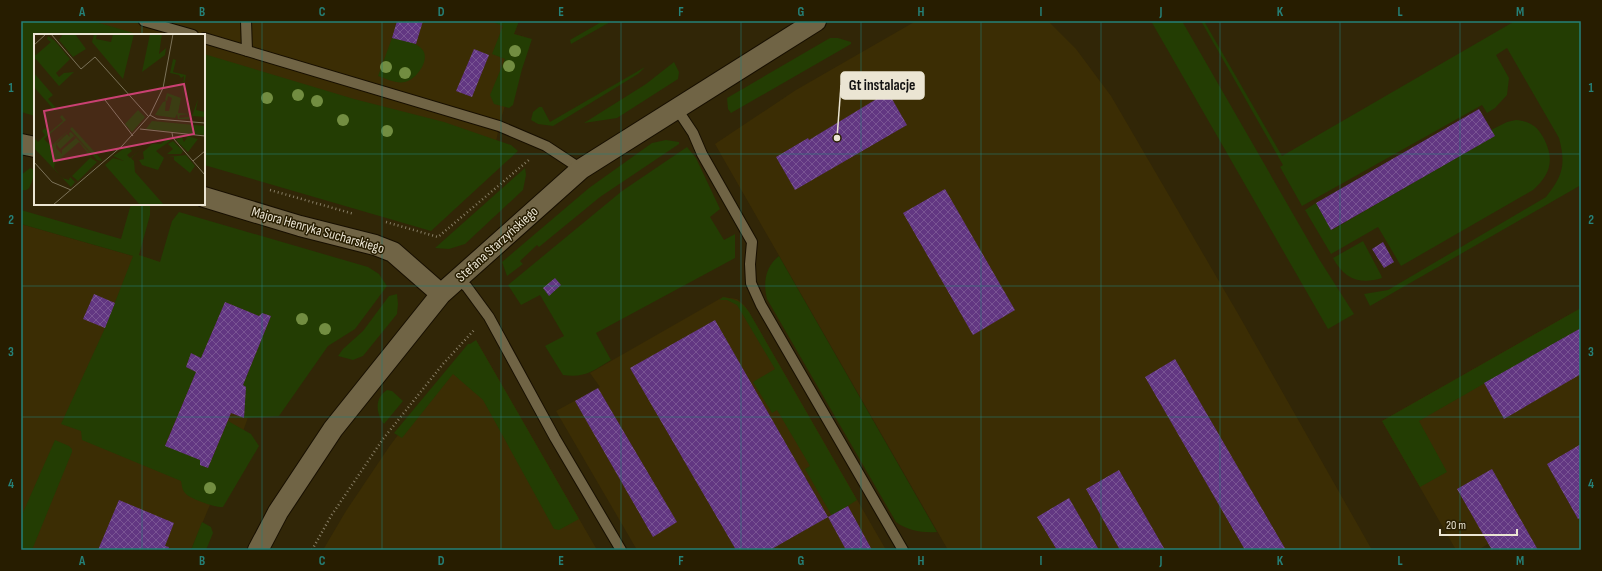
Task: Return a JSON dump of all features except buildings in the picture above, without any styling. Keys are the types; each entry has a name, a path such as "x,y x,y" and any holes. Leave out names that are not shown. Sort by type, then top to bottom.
{"street":[{"name":"Stefana Starzyńskiego","path":"258,550 278,512 333,429 441,294 581,169 816,21"},
{"path":"21,144 34,148"},
{"name":"Majora Henryka Sucharskiego","path":"205,197 300,226 375,245 393,252 441,294"}],"lane":[{"path":"144,21 189,34"},
{"path":"246,21 247,51"},
{"path":"205,38 499,126 546,146 581,169"},
{"path":"677,109 693,133 702,154 752,242 750,264 751,283 761,305 903,550"},
{"path":"458,279 467,287 489,317 555,438 621,550"}],"path":[{"path":"385,222 438,237 546,146"},
{"path":"264,189 355,214"},
{"path":"312,550 331,516 382,439 443,364 489,317"}],"shaded area":[{"path":"21,21 519,21 514,34 525,37 499,126 494,153 205,113 205,34 34,34"},
{"path":"916,21 1048,21 1076,49 1111,96 1237,312 1372,550 948,550 715,144 796,90"},
{"path":"21,224 133,256 139,255 160,262 285,314 222,490 217,488 191,550 21,550"},
{"path":"723,297 737,299 749,312 886,550 637,550 556,411 600,387 590,373"},
{"path":"1581,308 1581,550 1492,550 1488,544 1478,550 1456,550 1382,421"},
{"path":"476,340 597,550 323,550 346,511 389,447 423,401"}],"green space":[{"path":"21,21 93,21 137,34 34,34 34,116 21,112"},
{"path":"490,21 519,21 514,34 532,39 522,69 513,105 509,108 494,104 490,95 505,59 492,54 503,26"},
{"path":"603,21 612,21 571,44 570,40"},
{"path":"1151,21 1182,21 1319,259 1354,314 1328,329"},
{"path":"1201,21 1204,21 1282,156 1515,21 1581,21 1581,185 1370,306 1364,294 1388,290 1546,197 1556,182 1562,169 1562,156 1559,138 1507,48 1496,55 1509,78 1507,95 1495,108 1487,113 1482,105 1302,206 1280,167 1283,165"},
{"path":"392,38 415,44 424,52 425,57 422,68 414,77 405,82 395,82 378,76"},
{"path":"830,38 838,38 851,42 851,44 731,113 728,109 727,98"},
{"path":"205,54 354,99 444,122 511,145 518,151 431,231 205,165"},
{"path":"674,62 679,72 678,79 617,118 584,123 646,84"},
{"path":"645,67 638,74 553,126 538,124 531,120 533,112 539,107 542,107 550,122"},
{"path":"1516,120 1532,125 1538,130 1547,145 1550,159 1544,178 1533,190 1401,266 1378,227 1331,254 1305,210 1316,203 1332,230 1494,136 1491,130 1507,122"},
{"path":"666,140 679,142 679,144 600,197 539,247 537,245 520,261 523,264 507,276 502,262 589,188 652,143"},
{"path":"687,147 696,158 720,209 710,217 724,240 735,234 735,258 596,333 611,360 588,373 571,376 563,375 545,346 564,336 540,295 521,305 508,285 622,191"},
{"path":"30,168 34,170 32,183 27,190 21,190 21,175"},
{"path":"525,168 526,175 523,190 465,244 449,249 435,248"},
{"path":"131,205 150,205 150,215 139,255 160,262 172,221 179,212 368,267 379,274 387,286 355,329 328,346 279,416 244,418 246,387 243,385 271,316 262,313 259,316 225,302 201,358 191,353 186,367 196,372 165,445 200,460 200,465 208,468 228,421 251,434 259,446 223,507 198,501 185,492 182,488 181,481 82,440 81,431 61,424 105,328 133,256 21,224 21,210 121,239"},
{"path":"1363,241 1382,278 1367,281 1353,278 1342,271 1333,258"},
{"path":"779,256 937,532 916,531 906,528 896,522 767,299 765,287 766,276 774,260"},
{"path":"397,294 397,314 363,356 353,360 338,356 343,349 363,331 389,296"},
{"path":"723,297 732,299 744,305 749,312 857,500 832,516 805,469 810,466 777,410 772,413 753,382 775,369 737,305 727,300 719,300"},
{"path":"1581,308 1581,328 1419,421 1447,472 1420,487 1382,421"},
{"path":"476,340 579,519 559,530 554,529 483,400 453,374 402,438 394,433 468,344"},
{"path":"387,390 392,391 403,401 384,424 379,416 378,402 383,393"},
{"path":"55,440 69,446 72,449 72,452 32,550 21,550 21,517"},
{"path":"202,522 211,527 213,533 206,550 191,550"}],"place":[{"name":"Gt instalacje","path":"837,138"}]}
